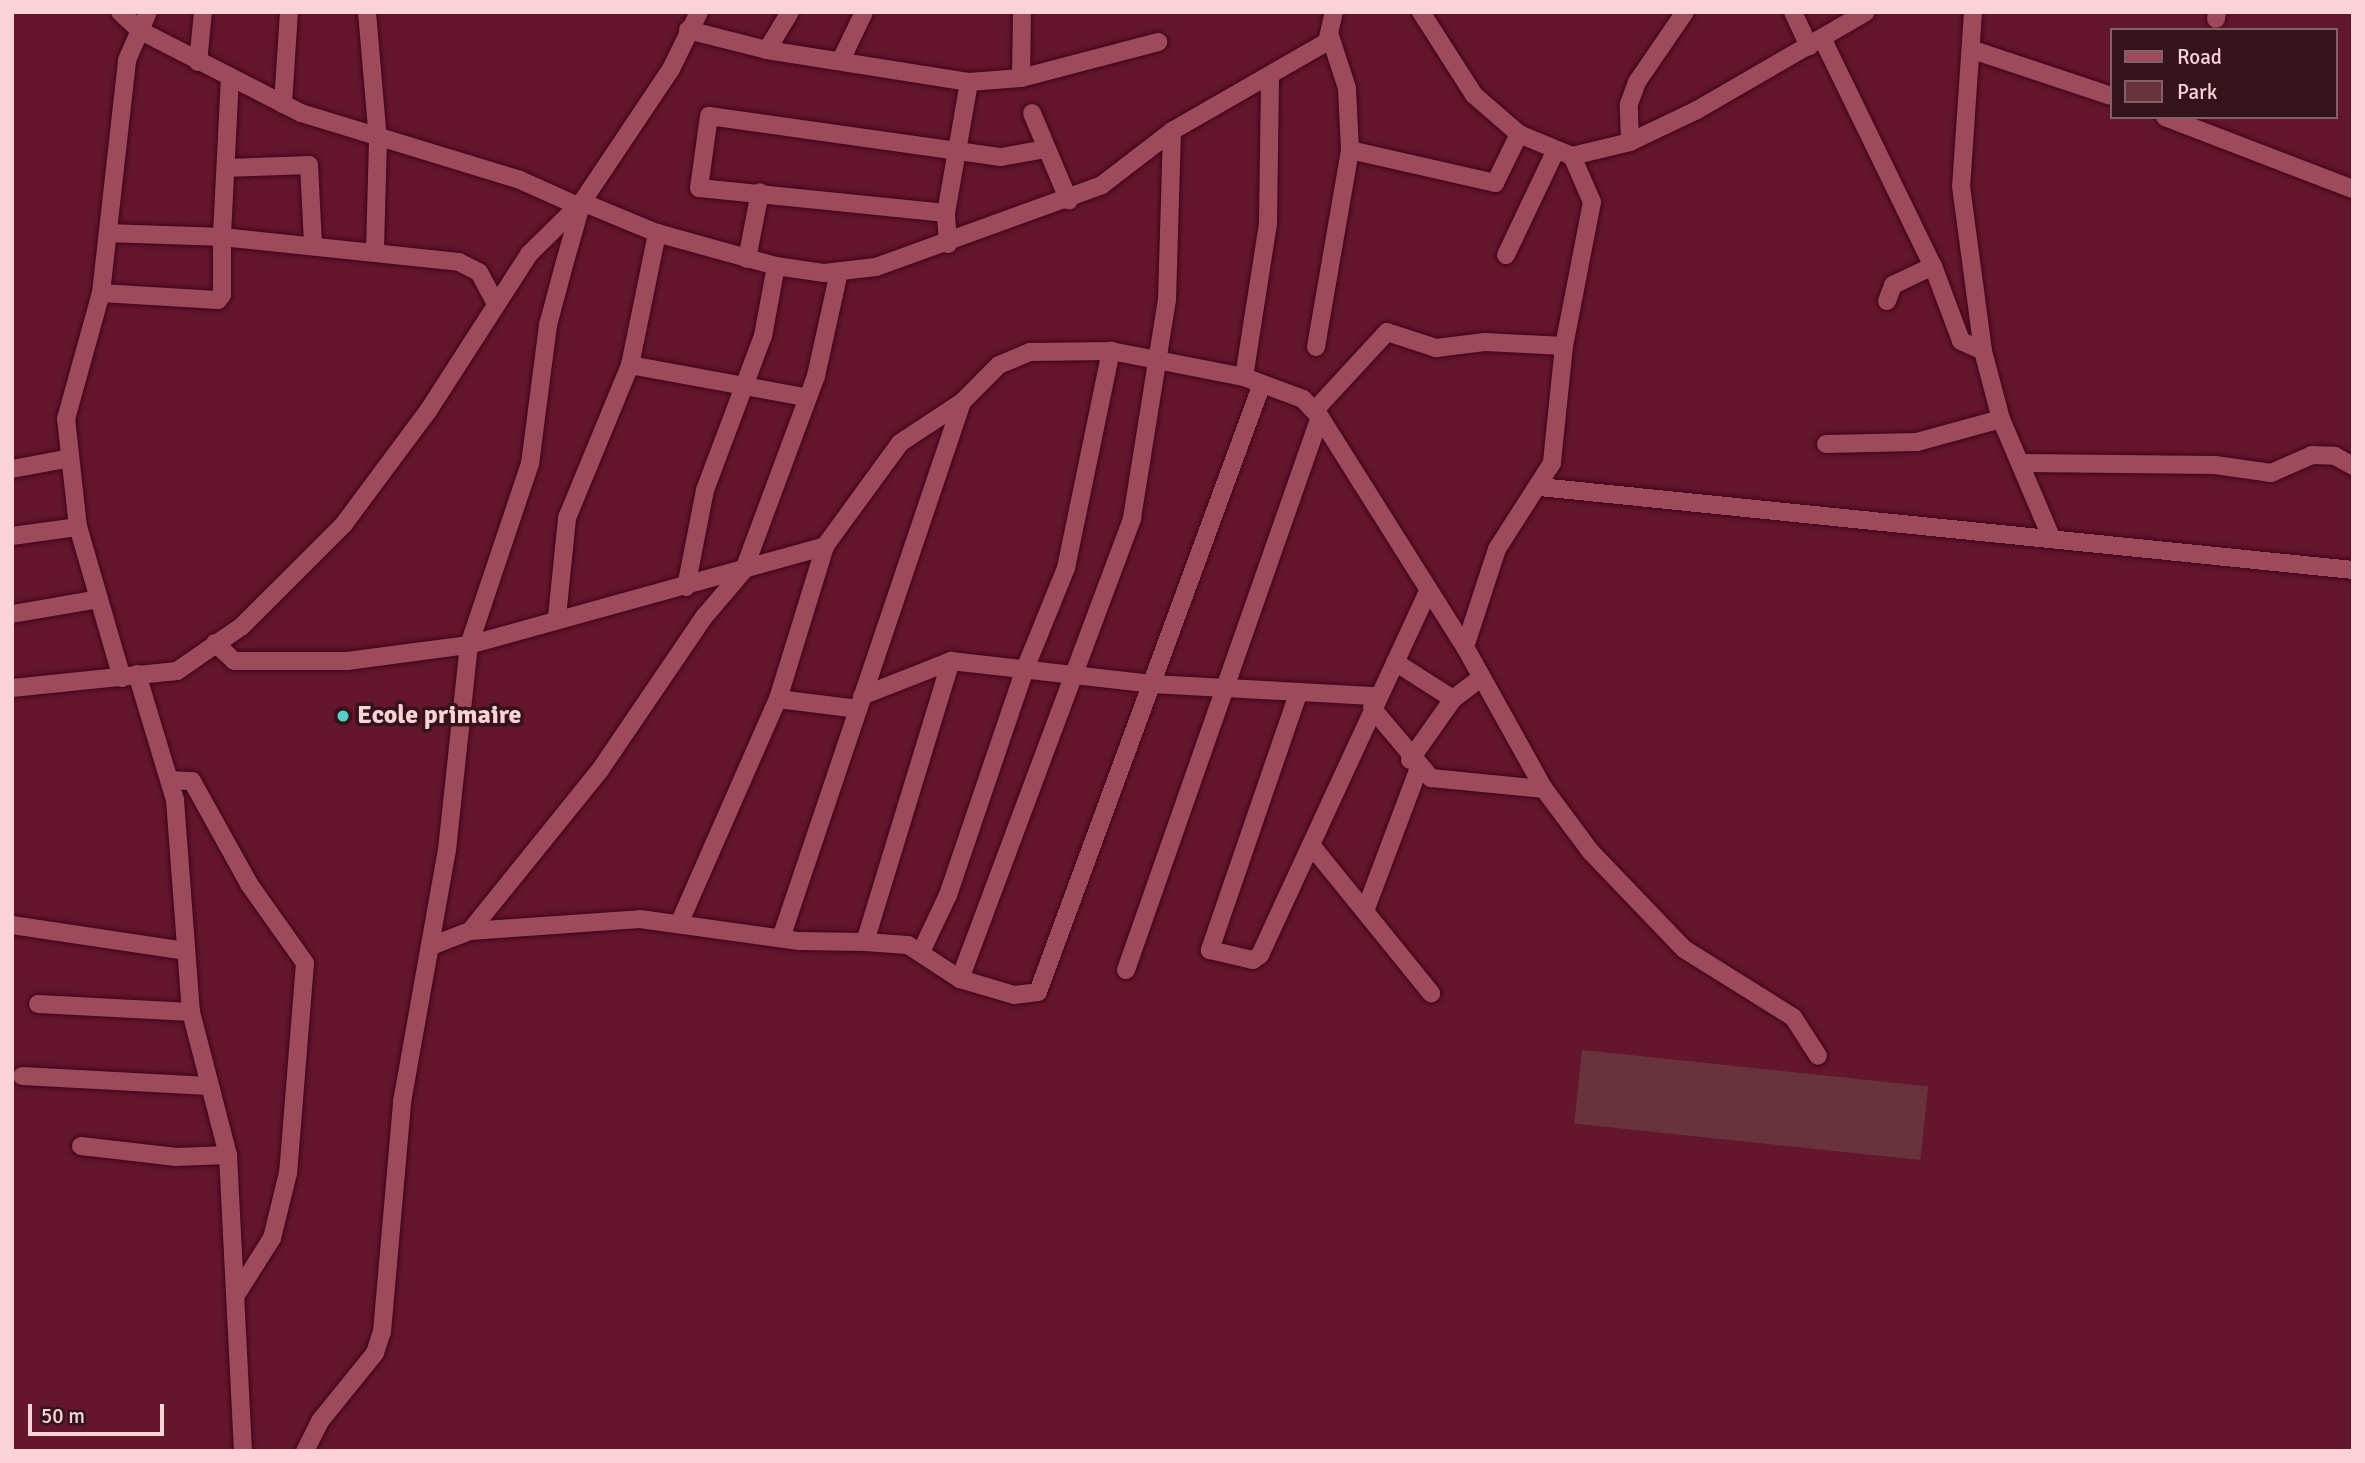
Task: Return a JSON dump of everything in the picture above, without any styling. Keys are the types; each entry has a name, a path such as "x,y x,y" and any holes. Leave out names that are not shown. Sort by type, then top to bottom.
{"street":[{"path":"120,12 139,30 198,62 283,104 378,141 520,180 657,233 747,259 776,266 839,272 948,244 1069,201 1172,131 1270,78 1330,36"},
{"path":"148,12 127,60 101,293 67,408 70,458 78,527 99,599 170,780 185,883 185,951 191,1012 228,1155 238,1292 243,1451"},
{"path":"198,62 202,12"},
{"path":"283,104 289,12"},
{"path":"367,12 378,141 375,250"},
{"path":"12,688 177,671 242,626 344,524 428,411 495,302 579,204 671,69 699,12"},
{"path":"767,50 790,12"},
{"path":"842,58 864,12"},
{"path":"1021,78 1023,12"},
{"path":"1316,347 1350,150 1347,88 1330,36 1334,12"},
{"path":"1421,12 1474,95 1519,134 1563,155 1592,209 1564,346 1557,444 1540,487 1497,549 1465,647"},
{"path":"1630,142 1629,104 1637,82 1685,12"},
{"path":"1793,12 1816,44 1933,266 1961,341 1983,351"},
{"path":"1506,255 1563,155 1630,142 1816,44 1866,12"},
{"path":"1972,12 1973,50 1961,186 1983,351 2001,419 2025,463 2052,539"},
{"path":"688,30 767,50 842,58 970,82 1021,78 1158,42"},
{"path":"1973,50 2110,96"},
{"path":"101,293 218,300 230,77"},
{"path":"1244,377 1268,223 1270,78"},
{"path":"948,244 946,214 970,82"},
{"path":"946,214 698,186 711,113 1017,157 1046,149"},
{"path":"1032,113 1069,201"},
{"path":"2170,119 2353,189"},
{"path":"960,979 1077,678 1132,518 1160,361 1172,131"},
{"path":"1350,150 1495,183 1519,134"},
{"path":"226,168 309,165 313,245"},
{"path":"747,259 760,192"},
{"path":"305,1451 320,1421 375,1353 382,1332 402,1102 431,946 469,645 530,464 548,326 579,204"},
{"path":"108,233 222,237 375,250 469,265 495,302"},
{"path":"557,617 567,518 630,365 657,233"},
{"path":"686,587 710,472 763,336 776,266"},
{"path":"1887,301 1893,285 1933,266"},
{"path":"470,931 600,770 704,617 744,570 805,397 816,376 839,272"},
{"path":"1126,970 1220,688 1318,413 1387,332 1436,348 1485,342 1564,346"},
{"path":"920,952 984,800 1024,669 1066,568 1111,351"},
{"path":"679,924 778,699 825,546 900,443 962,401 999,365 1030,352 1111,351 1244,377 1318,413 1427,593 1465,647 1480,679 1544,789 1591,852 1684,949 1778,1005 1818,1056"},
{"path":"630,365 805,397"},
{"path":"431,946 470,931 640,919 780,938 899,942 920,952 960,979 1014,995 1038,992 1262,384"},
{"path":"780,938 962,401"},
{"path":"1826,443 1917,442 2001,419"},
{"path":"2025,463 2215,465 2271,473 2312,455 2335,456 2353,466"},
{"path":"12,469 70,458"},
{"path":"1540,487 2353,570"},
{"path":"12,536 78,527"},
{"path":"215,643 234,661 347,661 469,645 557,617 686,587 825,546"},
{"path":"1298,694 1210,950 1257,958 1427,593"},
{"path":"12,614 99,599"},
{"path":"865,942 951,661"},
{"path":"778,699 860,702 951,661 1077,678 1375,702"},
{"path":"1395,662 1453,699"},
{"path":"1367,906 1414,765 1453,699 1480,679"},
{"path":"1375,702 1414,765 1469,786 1544,789"},
{"path":"170,780 192,781 250,884 304,963 288,1174 272,1238 238,1292"},
{"path":"1311,845 1367,906 1431,993"},
{"path":"12,925 185,951"},
{"path":"38,1004 191,1012"},
{"path":"22,1076 209,1086"},
{"path":"81,1146 176,1157 228,1155"}],"green space":[{"path":"1582,1050 1928,1086 1920,1160 1574,1124"}],"place":[{"name":"Ecole primaire","path":"343,716"}]}
